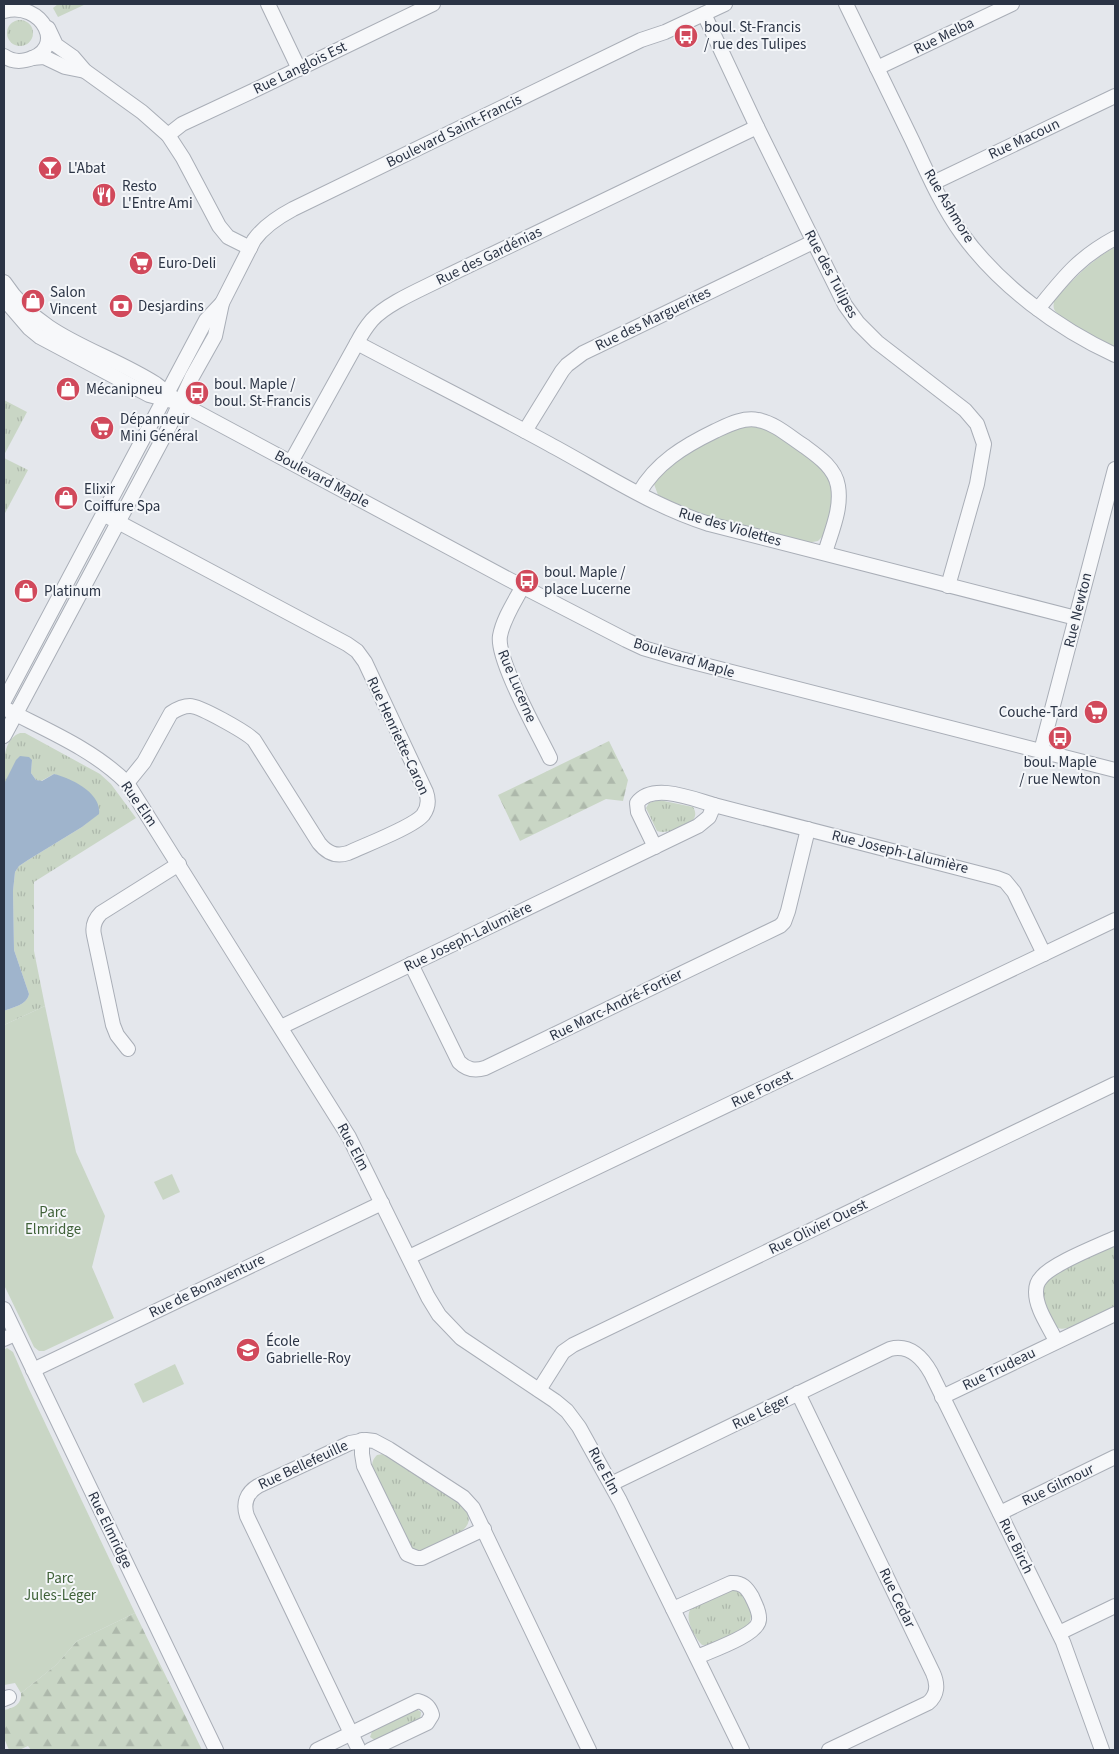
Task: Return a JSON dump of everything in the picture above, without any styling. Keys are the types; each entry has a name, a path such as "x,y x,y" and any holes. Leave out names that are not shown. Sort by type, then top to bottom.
{"street":[{"path":"268,4 299,69"},
{"name":"Rue Langlois Est","path":"168,135 182,124 433,4"},
{"name":"Boulevard Saint-Francis","path":"4,736 10,711 118,522 215,336 222,303 257,236 277,218 293,209 641,40 665,32 725,4"},
{"name":"Rue Ashmore","path":"846,4 933,183 956,225 979,255 1006,282 1038,309 1078,336 1115,355"},
{"name":"Rue Melba","path":"877,68 1012,4"},
{"path":"4,11 19,5 31,8 39,13 45,20 56,45 73,57 85,71 136,107 168,135 183,158 219,226 228,237 250,248"},
{"name":"Rue des Tulipes","path":"704,14 757,127 845,305 858,323 877,342 965,410 980,430 984,444 980,468 948,586"},
{"path":"4,56 12,60 27,60 44,48 48,39 48,28"},
{"path":"4,72 10,66 44,57 65,67 85,71"},
{"name":"Rue Macoun","path":"933,183 1115,96"},
{"name":"Rue des Gardénias","path":"291,462 357,343 373,319 402,299 449,275 757,127"},
{"path":"1038,309 1075,265 1090,253 1115,238"},
{"name":"Rue des Marguerites","path":"525,431 567,364 583,353 813,242"},
{"name":"Boulevard Maple","path":"4,282 28,311 56,332 156,384 165,396"},
{"name":"Boulevard Maple","path":"4,299 29,328 40,337 149,395 165,396 180,403 626,640 653,651 1115,770"},
{"name":"Boulevard Saint-Francis","path":"4,700 206,320 222,303"},
{"name":"Rue des Violettes","path":"357,343 665,507 697,520 1076,618"},
{"path":"639,493 654,472 684,447 736,422 745,420 764,421 815,454 834,475 838,488 838,507 825,553"},
{"name":"Rue Newton","path":"1041,751 1115,468"},
{"name":"Rue Henriette-Caron","path":"103,514 357,651 426,792 428,802 424,812 412,823 348,852 332,854 319,843 254,740 242,731 192,706 179,708 171,714 144,762 128,783"},
{"name":"Rue Lucerne","path":"523,586 501,630 500,649 509,674 550,758"},
{"name":"Rue Elm","path":"10,711 90,753 128,783 349,1137 438,1315 452,1330 482,1354 561,1405 582,1431 611,1484 742,1750"},
{"name":"Rue Joseph-Lalumière","path":"655,847 638,812 637,803 658,792 990,876 1005,881 1014,892 1044,954"},
{"name":"Rue Joseph-Lalumière","path":"281,1027 705,822 712,812 714,805"},
{"name":"Rue Marc-André-Fortier","path":"411,964 459,1062 468,1069 485,1068 780,926 788,911 808,829"},
{"path":"128,1049 117,1036 113,1025 93,926 96,918 101,913 179,864"},
{"name":"Rue Forest","path":"409,1258 1115,920"},
{"name":"Rue Olivier Ouest","path":"538,1390 563,1352 573,1345 1115,1084"},
{"name":"Rue de Bonaventure","path":"33,1370 382,1203"},
{"path":"1056,1341 1038,1303 1036,1290 1040,1278 1049,1270 1115,1238"},
{"name":"Rue Elmridge","path":"4,1309 10,1336 33,1370 216,1750"},
{"name":"Rue Trudeau","path":"942,1397 1115,1314"},
{"name":"Rue Léger","path":"611,1484 890,1349 901,1348 912,1352"},
{"name":"Rue Birch","path":"912,1352 926,1366 1059,1633 1102,1750"},
{"name":"Rue Cedar","path":"798,1394 925,1657 936,1684 935,1695 928,1703 829,1750"},
{"path":"362,1440 364,1466 407,1554 422,1558 484,1529"},
{"name":"Rue Bellefeuille","path":"359,1750 247,1516 244,1505 248,1493 258,1486 342,1446 362,1440 381,1444 463,1497 472,1508 484,1529 589,1750"},
{"name":"Rue Gilmour","path":"1000,1512 1115,1457"},
{"path":"673,1608 731,1583 740,1583 751,1595 759,1614 756,1628 748,1634 697,1657"},
{"path":"1059,1633 1115,1606"},
{"path":"317,1750 418,1701 423,1702 430,1710 432,1715 427,1723 370,1750"}],"green space":[{"path":"58,4 86,4 58,17 53,8"},
{"path":"20,20 29,24 33,33 29,42 20,46 11,42 7,33 11,24"},
{"path":"1115,247 1115,347 1082,330 1057,314 1054,309 1054,301 1082,271"},
{"path":"4,400 27,412 4,455"},
{"path":"750,425 771,430 816,460 830,478 834,506 825,534 818,541 807,543 697,514 658,495 654,484 656,478 685,452 734,429"},
{"path":"4,458 28,470 4,515"},
{"path":"20,733 25,733 100,774 111,784 136,818 34,882 34,951 45,1006 4,1025 4,1011 26,1001 29,994 14,950 13,891 15,872 19,866 82,827 98,814 76,783 54,774 41,781 36,780 31,773 32,760 4,784 4,763 7,748 9,742"},
{"path":"609,741 628,780 623,801 606,799 520,841 498,795"},
{"path":"659,800 693,807 695,814 693,820 671,831 657,831 646,808 649,803"},
{"name":"Parc Elmridge","path":"45,1006 76,1152 105,1216 92,1267 114,1318 44,1351 39,1351 34,1347 4,1285 4,1025"},
{"path":"172,1174 180,1192 163,1200 154,1182"},
{"path":"1115,1245 1115,1308 1070,1328 1058,1328 1052,1321 1043,1300 1042,1291 1044,1283 1057,1272"},
{"name":"Parc Jules-Léger","path":"7,1348 13,1352 135,1613 77,1641 56,1665 21,1693 15,1683 4,1685 4,1350"},
{"path":"175,1364 184,1384 143,1403 134,1384"},
{"path":"383,1454 458,1502 468,1516 466,1527 461,1532 440,1543 424,1550 413,1552 372,1468 376,1456"},
{"path":"729,1589 740,1590 745,1598 751,1610 749,1624 726,1638 702,1645 690,1626 690,1610 693,1606"},
{"path":"135,1613 202,1750 31,1750 28,1746 19,1750 9,1750 4,1738 4,1710 17,1705 21,1693 56,1665 77,1641"},
{"path":"415,1708 421,1712 420,1720 376,1741 370,1737 373,1729"}],"water":[{"path":"20,756 29,757 32,760 31,773 36,780 42,781 54,774 69,779 91,793 99,806 99,814 82,827 19,866 15,872 13,891 14,950 29,994 26,1001 4,1011 4,784"}],"place":[{"name":"boul. St-Francis / rue des Tulipes","path":"686,36"},
{"name":"L'Abat","path":"50,168"},
{"name":"Resto L'Entre Ami","path":"104,195"},
{"name":"Euro-Deli","path":"141,263"},
{"name":"Salon Vincent","path":"33,301"},
{"name":"Desjardins","path":"121,306"},
{"name":"Mécanipneu","path":"68,389"},
{"name":"boul. Maple / boul. St-Francis","path":"197,393"},
{"name":"Dépanneur Mini Général","path":"102,428"},
{"name":"Elixir Coiffure Spa","path":"66,498"},
{"name":"boul. Maple / place Lucerne","path":"527,581"},
{"name":"Platinum","path":"26,591"},
{"name":"Couche-Tard","path":"1096,712"},
{"name":"boul. Maple / rue Newton","path":"1060,738"},
{"name":"École Gabrielle-Roy","path":"248,1350"}]}
